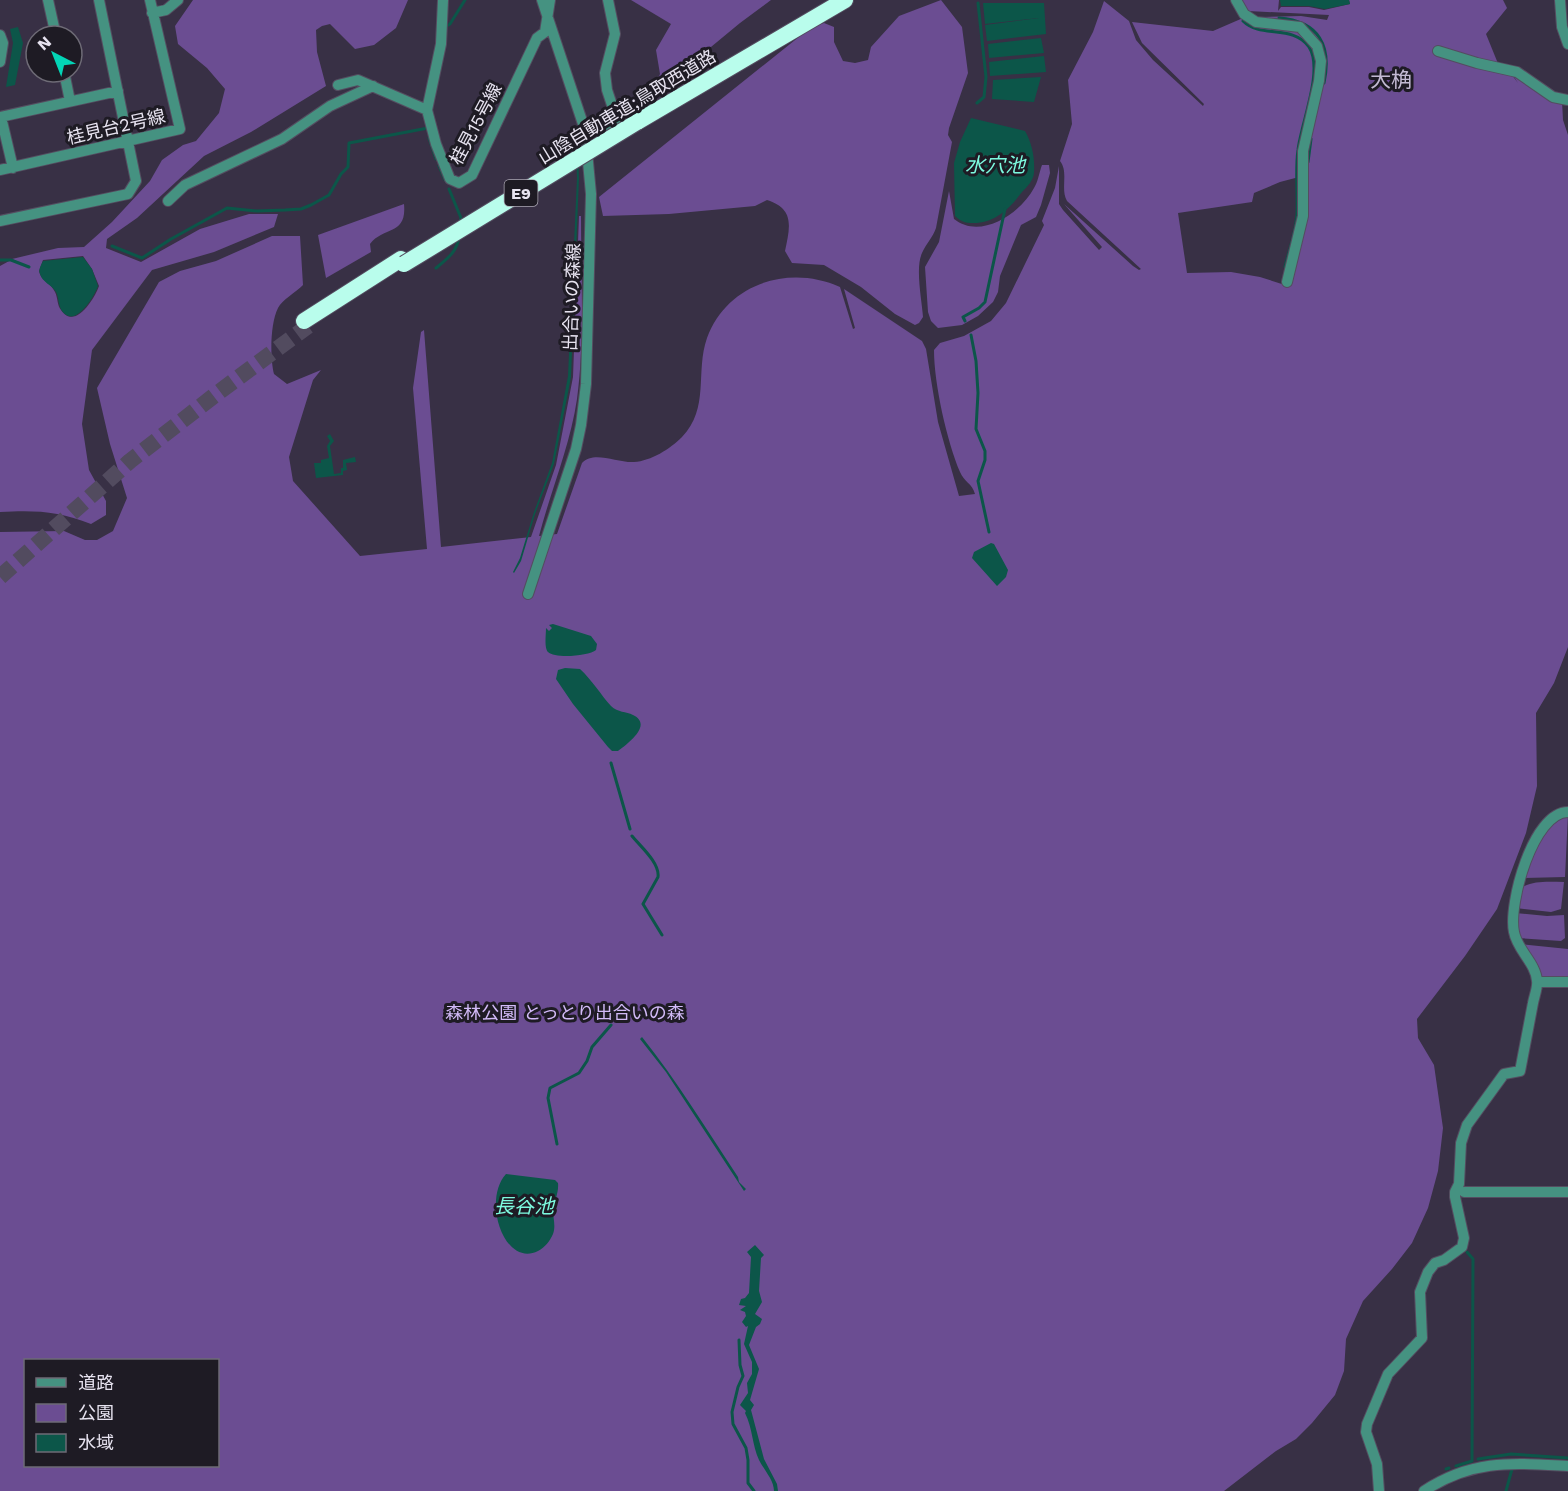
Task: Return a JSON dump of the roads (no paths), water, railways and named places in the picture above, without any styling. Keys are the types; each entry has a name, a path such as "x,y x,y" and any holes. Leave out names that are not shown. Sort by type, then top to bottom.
{"highway":[{"name":"山陰自動車道;鳥取西道路","path":"636,120 832,0"},
{"name":"山陰自動車道;鳥取西道路","path":"306,323 511,194 845,0"}],"street":[{"path":"48,0 53,24"},
{"path":"0,221 128,194 136,182 99,0"},
{"name":"桂見台2号線","path":"0,170 180,129 150,0"},
{"path":"152,13 166,10 178,0"},
{"name":"桂見15号線","path":"443,0 441,44 427,110 436,144 450,179 459,183 472,175 537,38 545,32 550,0"},
{"name":"出合いの森線","path":"528,594 576,448 581,425 586,384 591,194 585,130 542,0"},
{"path":"585,130 615,124 615,114 607,90 605,73 615,34 609,0"},
{"path":"1236,0 1244,14 1256,22 1300,27 1317,46 1321,61 1304,151 1303,216 1287,282"},
{"path":"1560,0 1562,27 1568,44"},
{"path":"0,35 3,43 0,62"},
{"path":"1438,51 1477,63 1509,69 1529,79 1553,97 1568,100"},
{"path":"1509,69 1518,82"},
{"path":"338,85 358,80 427,110"},
{"path":"66,84 70,101"},
{"path":"168,201 185,185 282,139 330,106 373,87"},
{"path":"13,168 0,117 118,91"},
{"path":"1379,1491 1377,1464 1366,1432 1370,1413 1388,1374 1422,1338 1420,1292 1431,1267 1453,1255 1462,1247 1464,1238 1455,1192 1459,1184 1461,1143 1467,1125 1504,1074 1520,1071 1538,982 1514,936 1512,922 1515,896 1537,837 1555,814 1568,812"},
{"path":"1538,982 1568,982"},
{"path":"1464,1191 1568,1192"},
{"path":"1424,1491 1458,1473 1485,1465 1503,1463 1568,1466"}],"water":[{"path":"1280,0 1349,0 1350,4 1325,9 1309,6 1281,6"},
{"path":"983,3 1044,3 1046,34 987,41 985,25 1039,18 985,24"},
{"path":"18,27 23,43 15,85 6,87 13,43 10,29"},
{"path":"1041,38 1044,53 989,58 988,44"},
{"path":"1044,56 1046,72 990,76 989,62"},
{"path":"1041,77 1034,102 992,99 993,80"},
{"name":"水穴池","path":"971,118 1025,131 1034,161 1032,181 1013,203 997,217 977,223 965,222 955,216 954,163 960,142"},
{"path":"576,153 578,153 579,178 571,377 554,464 535,514 521,561 514,573 552,463 568,376 577,178"},
{"path":"83,257 92,269 98,286 93,297 78,314 67,316 61,309 56,292 39,272 43,261"},
{"path":"330,434 334,441 330,446 334,474 341,473 343,460 355,457 356,462 346,463 347,470 343,471 343,475 316,478 314,463 321,463 321,460 329,458 327,446 330,441 327,436"},
{"path":"991,543 994,544 1008,570 1006,577 997,586 972,558 974,552"},
{"path":"553,624 591,636 597,644 596,650 572,656 548,652 546,628 549,631 552,628 549,625"},
{"path":"580,669 611,706 639,719 640,729 618,751 612,751 608,747 556,679 558,670"},
{"path":"642,1037 692,1106 739,1182 746,1189 744,1191 666,1072 640,1039"},
{"name":"長谷池","path":"506,1174 555,1180 558,1183 553,1210 553,1234 547,1244 538,1251 526,1254 515,1250 500,1229 496,1199 499,1185"},
{"path":"755,1245 764,1255 761,1258 759,1291 762,1302 755,1314 762,1319 749,1345 759,1369 750,1400 754,1405 751,1410 764,1459 777,1484 778,1491 774,1491 771,1479 759,1460 746,1411 740,1405 748,1393 747,1383 752,1374 752,1362 744,1344 748,1326 746,1327 742,1322 746,1316 745,1312 740,1310 746,1306 739,1305 741,1299 749,1293 751,1257 747,1252"}],"waterway":[{"path":"445,27 450,24 465,0"},
{"path":"977,103 984,97 986,77 978,3"},
{"path":"1279,18 1304,24 1320,38 1326,58 1324,83"},
{"path":"1243,21 1259,29 1286,33 1302,40 1309,47 1313,57 1313,83 1297,158 1296,221 1285,267"},
{"path":"112,246 142,258 227,208 257,211 301,209 329,195 341,174 348,167 349,143 428,128"},
{"path":"429,138 436,159"},
{"path":"1308,162 1311,139"},
{"path":"439,166 445,180"},
{"path":"449,189 461,218 460,222"},
{"path":"965,321 963,317 985,302 1005,209"},
{"path":"436,268 454,251 459,237"},
{"path":"0,260 11,260 29,267"},
{"path":"971,335 976,361 978,393 976,429 985,451 985,460 978,481 989,532"},
{"path":"611,763 630,829"},
{"path":"632,836 653,861 658,872 658,877 643,904 662,935"},
{"path":"557,1144 548,1098 550,1088 579,1073 592,1047 611,1025"},
{"path":"1456,1466 1472,1461 1473,1259 1467,1252"},
{"path":"739,1340 743,1376 732,1412 733,1424 746,1448 748,1483 754,1491"},
{"path":"1478,1459 1511,1454 1568,1458"},
{"path":"1506,1491 1512,1469"}],"tunnel":[{"path":"0,577 130,461 308,326"}],"district":[{"name":"大桷","path":"1391,80"}],"park label":[{"name":"森林公園 とっとり出合いの森","path":"565,1013"}]}
